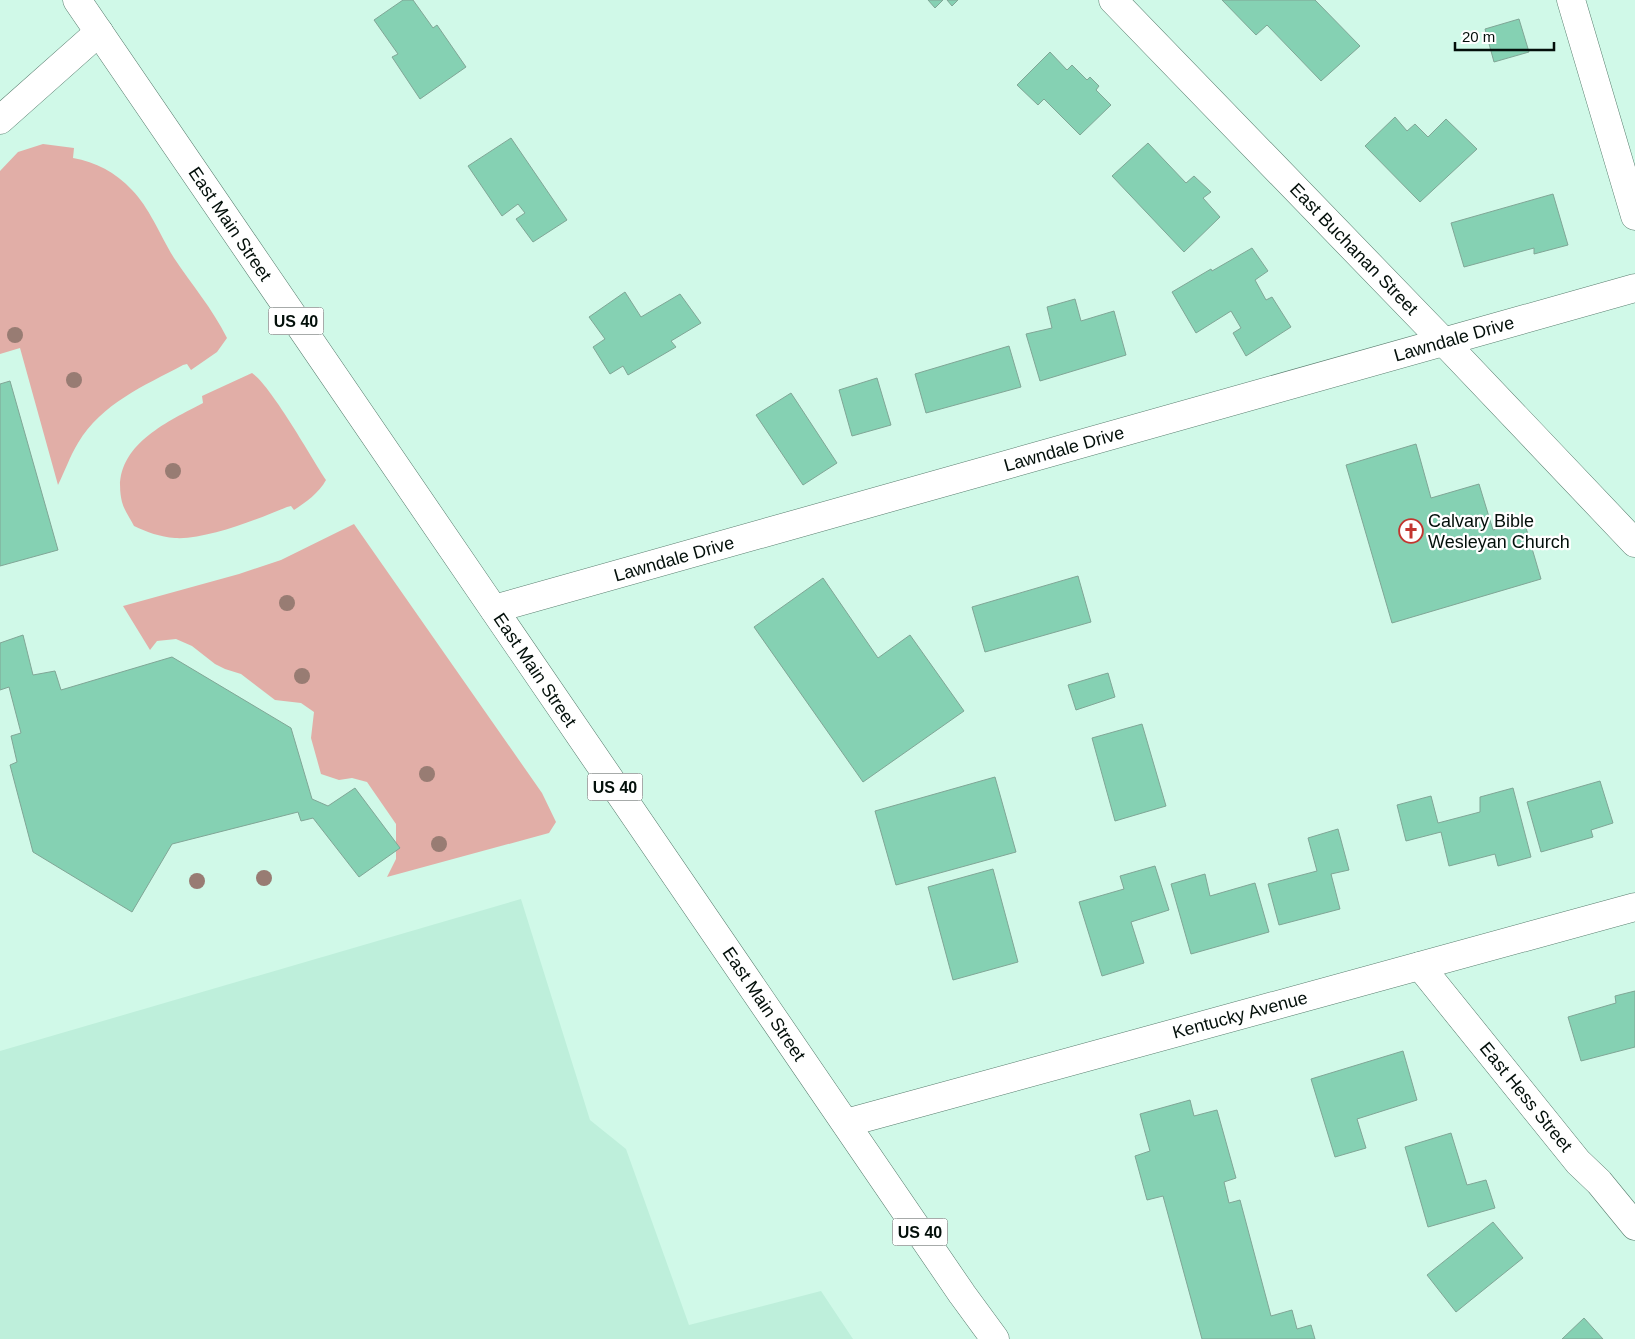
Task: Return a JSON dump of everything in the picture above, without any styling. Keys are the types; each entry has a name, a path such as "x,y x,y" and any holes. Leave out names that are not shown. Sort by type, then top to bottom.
{"street":[{"name":"East Main Street","path":"77,0 962,1294 996,1339"},
{"name":"East Buchanan Street","path":"1113,0 1444,342 1635,543"},
{"path":"1571,0 1635,216"},
{"path":"0,120 99,32"},
{"name":"Lawndale Drive","path":"494,610 1635,288"},
{"name":"Kentucky Avenue","path":"846,1123 1635,907"},
{"name":"East Hess Street","path":"1420,966 1578,1162 1599,1182 1635,1226"}],"shaded area":[{"path":"43,144 74,148 73,158 90,162 105,169 132,190 155,222 174,258 227,338 217,352 191,370 187,364 183,365 139,388 111,406 88,429 78,443 58,485 20,348 0,354 0,171 18,152"},
{"path":"252,373 269,392 326,480 320,489 294,510 291,506 287,507 232,528 202,536 175,538 154,534 134,526 122,502 120,483 124,467 132,452 157,429 203,403 202,396"},
{"path":"354,524 542,793 556,822 549,833 387,877 396,859 396,824 367,782 352,778 339,780 321,774 311,738 314,712 301,703 275,700 241,674 215,664 192,646 176,639 157,641 150,650 123,606 239,574 281,560"},
{"path":"521,899 590,1120 626,1149 689,1325 821,1291 853,1339 0,1339 0,1051"}],"building":[{"path":"403,0 413,0 433,28 437,25 466,67 420,99 392,57 398,54 374,20"},
{"path":"928,0 943,0 935,8"},
{"path":"947,0 958,0 952,6"},
{"path":"1222,0 1315,0 1360,46 1321,81 1267,25 1256,35"},
{"path":"1519,19 1529,52 1494,62 1485,29"},
{"path":"1050,52 1067,70 1072,65 1087,80 1090,77 1099,86 1096,90 1111,105 1080,135 1044,99 1038,105 1017,85"},
{"path":"1395,117 1407,131 1415,124 1428,137 1446,119 1477,149 1420,202 1365,146"},
{"path":"511,138 567,220 533,242 516,219 525,213 518,204 502,216 468,166"},
{"path":"1148,143 1186,183 1194,176 1211,192 1203,198 1220,217 1184,252 1112,176"},
{"path":"1553,194 1568,245 1534,254 1534,248 1464,267 1451,223"},
{"path":"1252,248 1268,271 1255,280 1266,300 1272,297 1291,327 1246,356 1233,333 1241,328 1231,311 1196,333 1172,292"},
{"path":"625,292 641,317 680,294 701,323 671,341 676,347 628,375 623,366 610,374 593,347 605,339 589,317"},
{"path":"1075,299 1081,321 1114,311 1126,355 1040,381 1026,334 1052,328 1047,307"},
{"path":"1009,346 1021,387 926,413 915,374"},
{"path":"877,378 891,425 852,436 839,390"},
{"path":"10,381 58,550 0,566 0,384"},
{"path":"791,393 837,463 803,485 756,415"},
{"path":"1416,444 1431,498 1479,484 1493,530 1524,521 1541,579 1392,623 1346,465"},
{"path":"1078,576 1091,622 985,652 972,607"},
{"path":"823,578 878,658 910,635 964,711 863,782 754,627"},
{"path":"23,635 33,675 55,671 61,690 172,657 291,728 312,799 328,806 355,788 400,848 359,877 313,818 301,821 298,812 172,844 132,912 33,852 10,765 17,762 11,736 21,733 9,687 0,690 0,643"},
{"path":"1108,673 1115,697 1076,710 1068,685"},
{"path":"1142,724 1166,806 1115,821 1092,738"},
{"path":"995,777 1016,852 896,885 875,811"},
{"path":"1600,781 1613,823 1591,830 1593,837 1541,852 1527,802"},
{"path":"1513,788 1531,857 1498,866 1495,854 1449,866 1441,832 1406,841 1397,805 1431,796 1438,823 1480,812 1480,797"},
{"path":"1338,829 1349,870 1331,874 1340,909 1279,925 1268,884 1317,871 1308,838"},
{"path":"1155,866 1169,910 1131,922 1144,963 1102,976 1079,902 1124,889 1120,876"},
{"path":"993,869 1018,962 953,980 928,887"},
{"path":"1205,874 1210,896 1255,883 1269,932 1191,954 1171,884"},
{"path":"1635,991 1635,1047 1581,1061 1568,1017 1616,1003 1615,996"},
{"path":"1403,1051 1417,1100 1357,1119 1366,1148 1335,1157 1311,1079"},
{"path":"1190,1100 1194,1116 1217,1110 1236,1178 1224,1182 1229,1203 1240,1200 1271,1316 1292,1310 1297,1329 1311,1325 1315,1339 1202,1339 1163,1196 1147,1200 1135,1156 1150,1151 1140,1114"},
{"path":"1451,1133 1467,1185 1486,1180 1495,1208 1428,1227 1405,1147"},
{"path":"1493,1222 1523,1258 1456,1312 1427,1275"},
{"path":"1584,1318 1603,1339 1562,1339"}],"place":[{"name":"Calvary Bible Wesleyan Church","path":"1411,531"}]}
